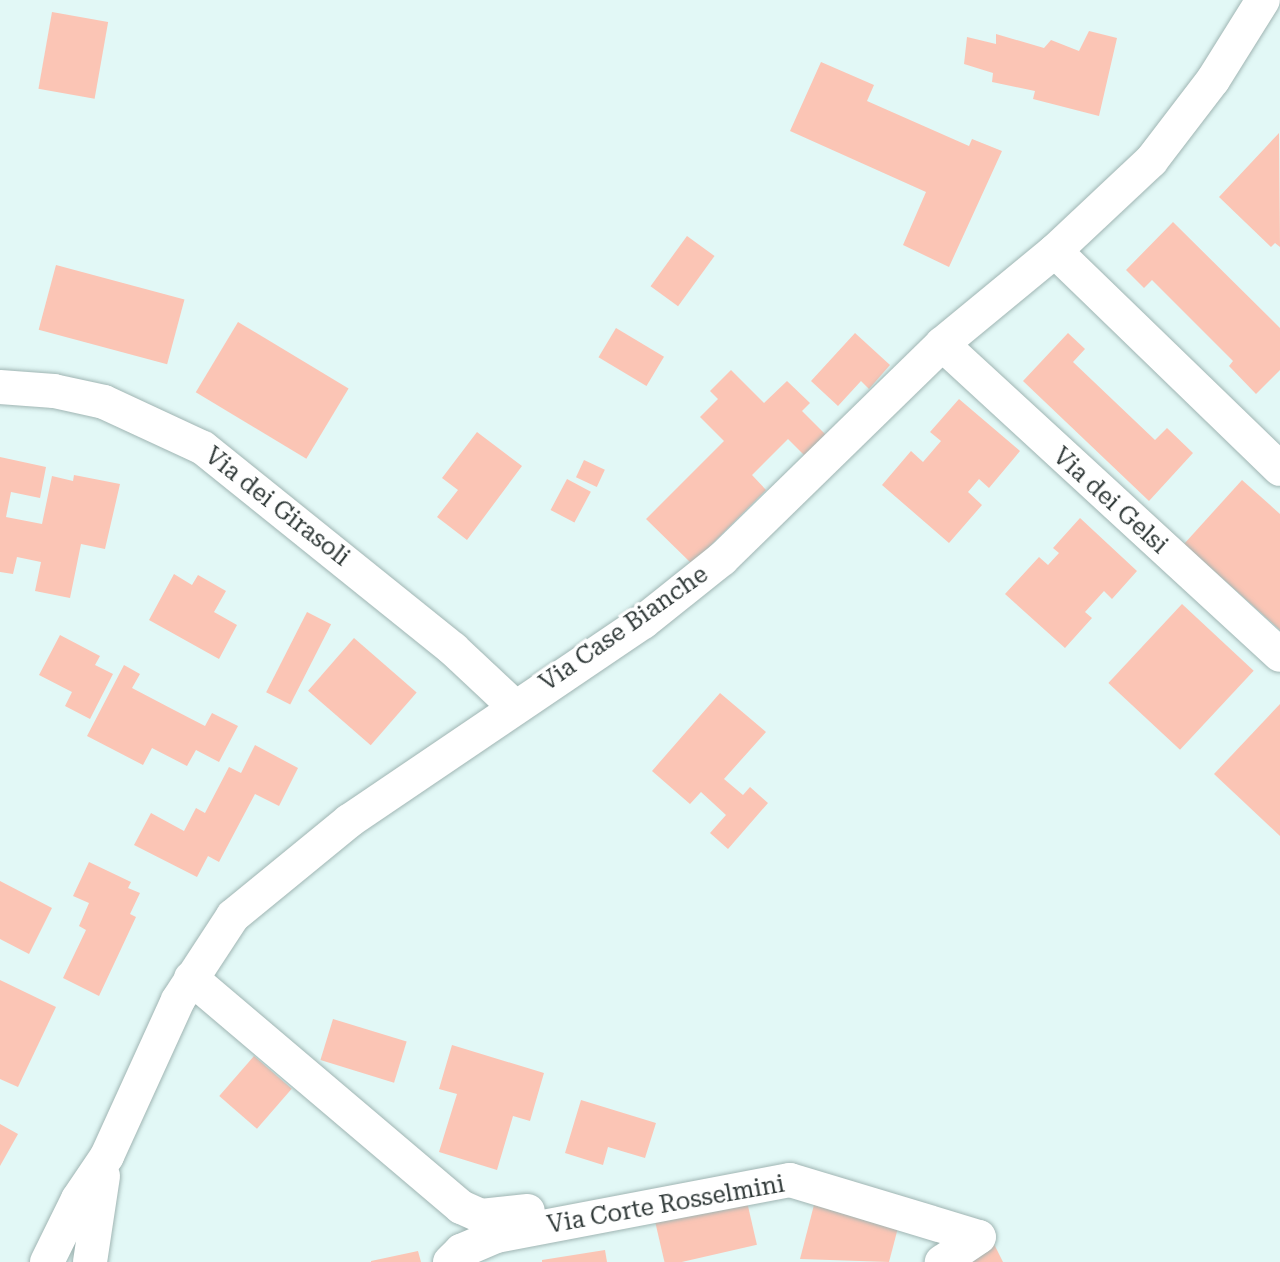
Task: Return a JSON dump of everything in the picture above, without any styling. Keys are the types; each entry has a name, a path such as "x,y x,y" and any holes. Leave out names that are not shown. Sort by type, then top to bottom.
{"street":[{"name":"Via Case Bianche","path":"32,1262 54,1247 107,1156 191,978 233,916 281,874 514,706 643,622 722,559 942,344 1055,251 1151,161 1213,80 1263,0"},
{"path":"1055,251 1280,469"},
{"name":"Via dei Gelsi","path":"942,344 1280,655"},
{"name":"Via dei Girasoli","path":"0,387 104,402 203,448 462,656 514,706"},
{"path":"191,978 461,1207 491,1216 561,1206"},
{"name":"Via Case Bianche","path":"90,1262 107,1156"},
{"name":"Via Corte Rosselmini","path":"450,1262 461,1251 496,1236 790,1180 979,1237 942,1262"}],"building":[{"path":"52,12 108,22 95,99 38,89"},
{"path":"1089,31 1117,38 1099,116 1033,99 1035,91 992,82 993,73 964,64 967,37 996,44 996,34 1044,48 1051,40 1079,51"},
{"path":"821,62 874,85 867,101 969,146 972,139 1002,151 949,267 903,245 926,192 790,131"},
{"path":"1279,133 1280,247 1275,243 1271,247 1219,197"},
{"path":"1173,222 1280,328 1280,370 1256,394 1229,366 1233,361 1152,280 1144,288 1126,270"},
{"path":"687,236 715,256 678,306 651,286"},
{"path":"56,265 184,299 167,364 39,330"},
{"path":"238,322 349,388 306,459 196,392"},
{"path":"616,328 664,357 646,386 598,357"},
{"path":"855,333 890,365 869,389 861,381 838,406 811,381"},
{"path":"1068,333 1085,349 1073,362 1155,440 1167,428 1193,453 1149,501 1023,381"},
{"path":"731,370 764,403 787,381 810,403 802,411 827,436 806,457 788,439 752,475 766,490 692,564 646,519 724,441 700,417 718,399 710,391"},
{"path":"959,399 1020,451 989,488 979,479 968,492 982,505 949,543 882,485 911,451 923,462 941,441 930,432"},
{"path":"477,432 522,466 467,540 437,517 458,490 442,478"},
{"path":"0,457 46,467 40,498 11,492 6,517 42,524 52,476 73,481 74,475 120,484 105,549 81,544 70,598 35,591 41,562 17,557 13,574 0,572"},
{"path":"584,460 605,470 597,487 576,477"},
{"path":"567,479 591,492 574,523 551,510"},
{"path":"1242,480 1280,514 1280,630 1184,544"},
{"path":"1080,518 1137,571 1112,599 1104,591 1085,612 1092,618 1065,648 1005,594 1039,557 1048,565 1059,553 1053,548"},
{"path":"174,574 192,585 198,575 226,591 214,612 237,625 219,659 149,620"},
{"path":"1182,604 1254,671 1180,750 1108,683"},
{"path":"307,612 331,624 290,704 266,692"},
{"path":"60,635 100,656 95,665 113,674 90,719 65,706 72,692 39,675"},
{"path":"354,638 417,692 371,745 308,691"},
{"path":"124,665 140,674 132,688 205,726 212,713 238,726 219,762 196,750 187,766 152,748 143,765 87,736"},
{"path":"720,693 766,732 724,779 743,795 750,787 768,803 728,849 710,833 726,815 701,792 690,804 652,771"},
{"path":"1280,704 1280,836 1214,774"},
{"path":"255,745 298,768 279,806 255,794 219,862 208,856 197,877 134,845 151,813 184,831 196,808 205,813 229,767 241,773"},
{"path":"89,862 131,882 128,888 140,893 130,914 136,917 99,996 63,978 86,930 79,926 89,903 73,896"},
{"path":"0,881 52,908 29,954 0,939"},
{"path":"0,980 56,1007 18,1087 0,1079"},
{"path":"333,1019 407,1042 394,1083 320,1060"},
{"path":"452,1045 544,1073 530,1121 513,1116 497,1170 439,1152 457,1094 439,1089"},
{"path":"254,1056 292,1089 257,1129 219,1096"},
{"path":"581,1100 656,1123 645,1158 608,1147 603,1165 565,1153"},
{"path":"0,1124 18,1134 0,1166"},
{"path":"745,1193 757,1245 682,1262 664,1262 653,1214"},
{"path":"815,1201 899,1224 889,1262 800,1259"},
{"path":"994,1244 1003,1262 959,1262"},
{"path":"605,1250 607,1262 542,1262 542,1260"},
{"path":"418,1251 421,1262 371,1262 371,1261"}]}
